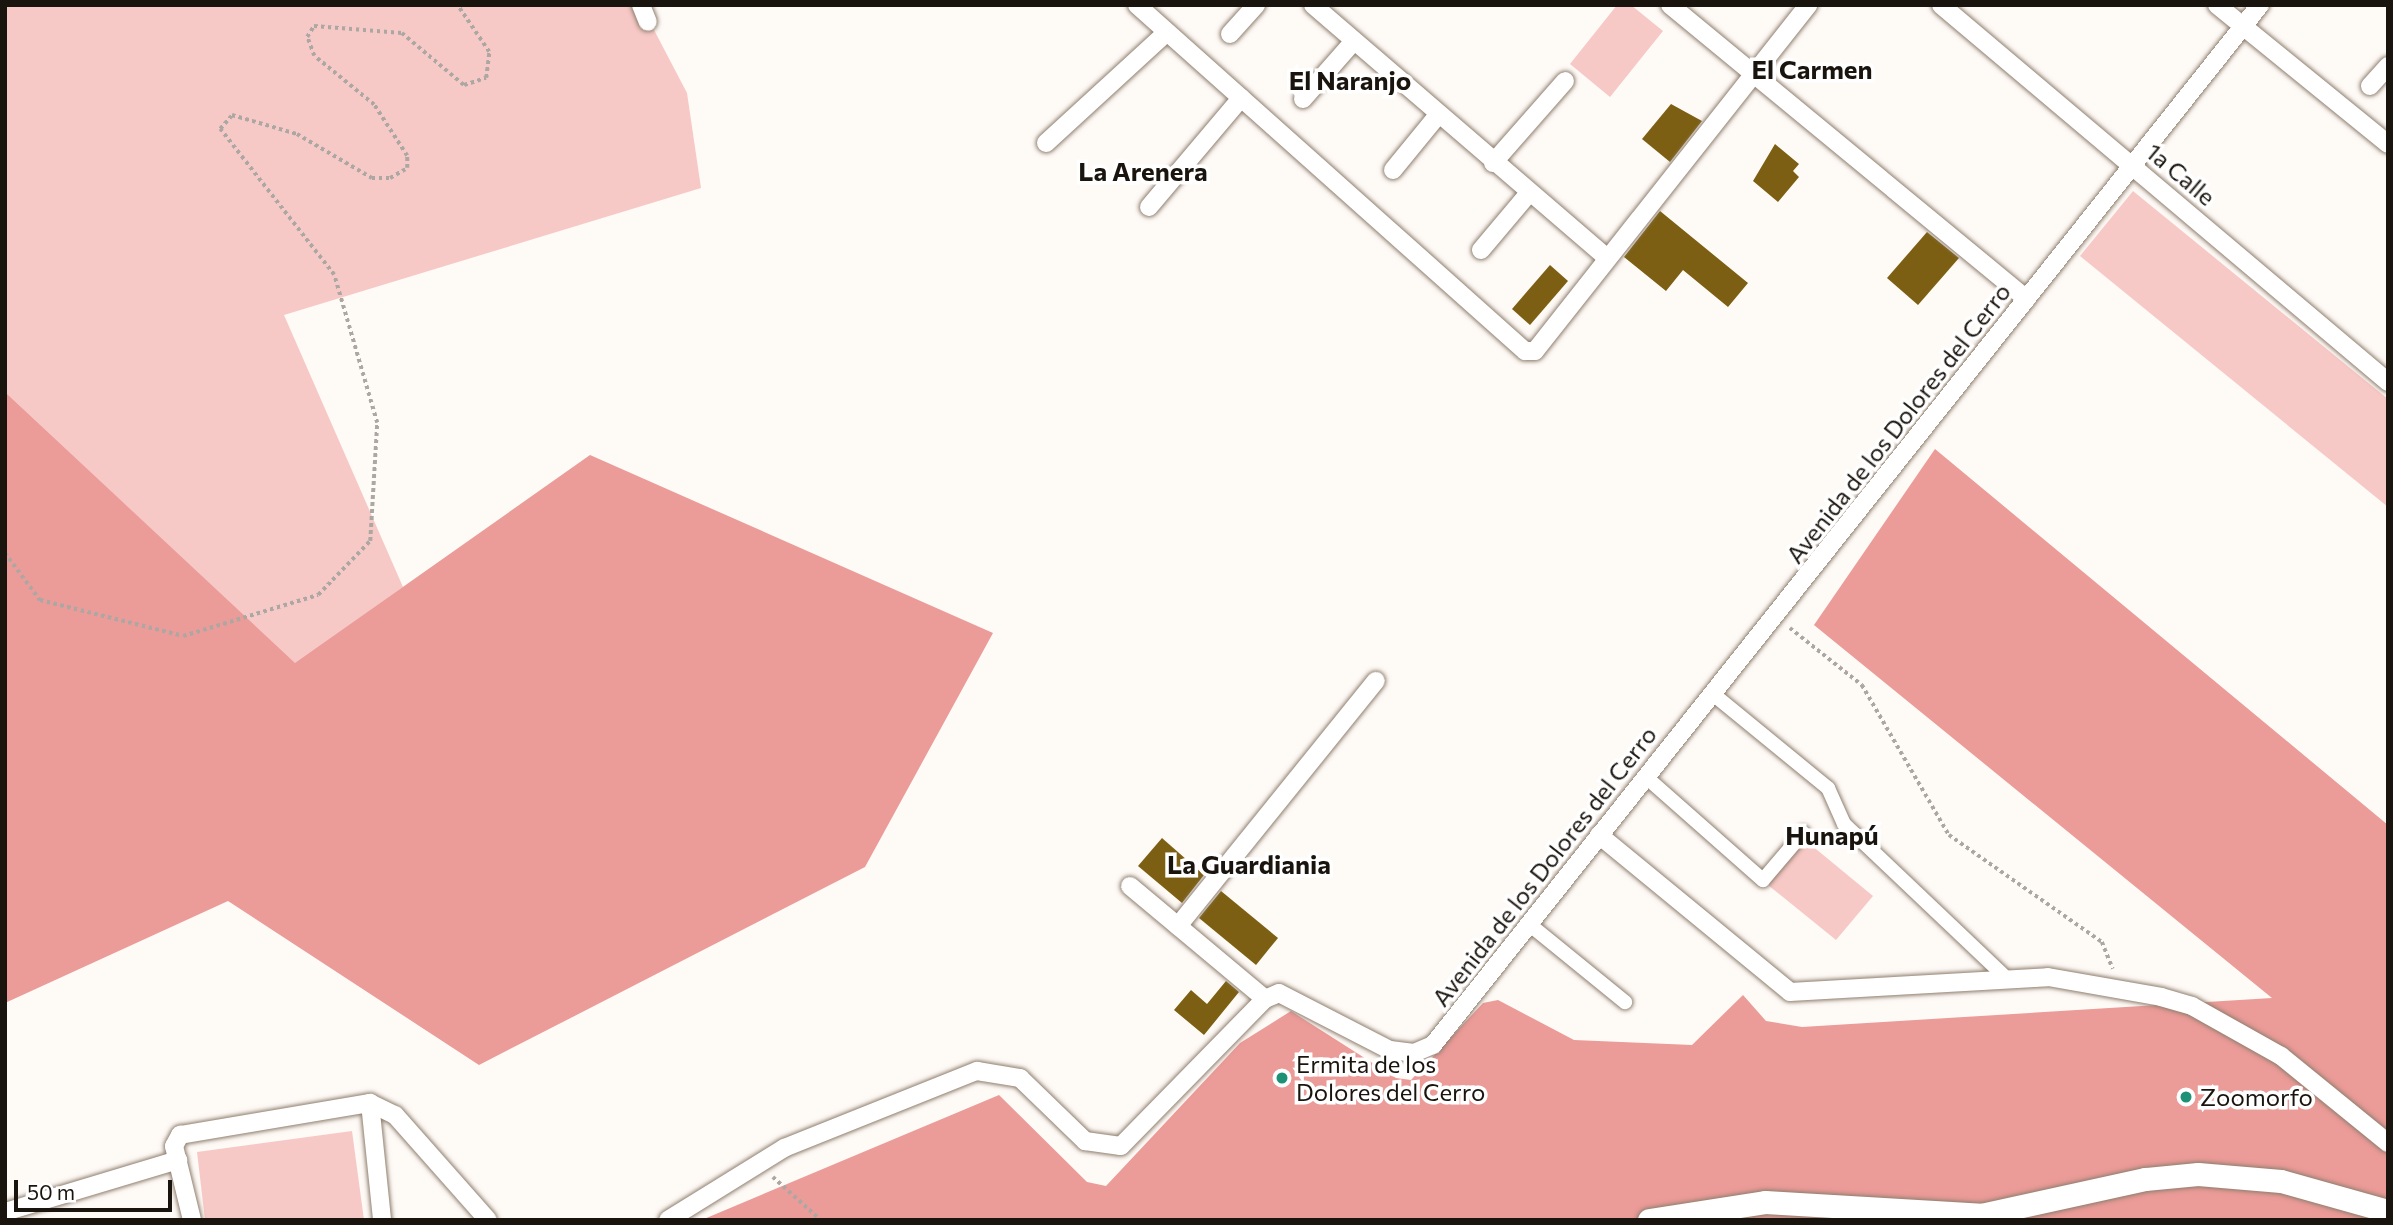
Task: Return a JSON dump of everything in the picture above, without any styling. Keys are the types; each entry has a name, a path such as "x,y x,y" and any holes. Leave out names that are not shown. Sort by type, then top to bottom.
{"street":[{"path":"1136,5 1525,351 1542,346 1606,257 1808,5"},
{"path":"1230,34 1256,5"},
{"path":"1313,5 1493,163 1606,257"},
{"path":"1670,5 2027,299"},
{"name":"1a Calle","path":"1941,5 2388,383"},
{"path":"2217,5 2388,145"},
{"name":"Avenida de los Dolores del Cerro","path":"1265,999 1290,994 1390,1051 1414,1054 1439,1038 2260,5"},
{"path":"1046,143 1167,32"},
{"path":"1303,99 1354,41"},
{"path":"2370,86 2388,66"},
{"path":"1493,163 1566,81"},
{"path":"1149,207 1241,98"},
{"path":"1393,170 1438,115"},
{"path":"1481,250 1529,193"},
{"path":"1178,926 1376,681"},
{"path":"1713,694 1828,788 1844,824 2006,978"},
{"path":"1646,777 1763,880 1803,834"},
{"path":"1599,835 1790,992 2006,978 2120,988 2192,1006 2281,1056 2388,1143"},
{"path":"668,1220 784,1148 987,1069 1020,1077 1085,1141 1121,1146 1265,999 1130,887"},
{"path":"1529,924 1625,1002"},
{"path":"370,1103 382,1220"},
{"path":"192,1220 174,1146 186,1132 370,1103 395,1115 488,1220"},
{"path":"5,1212 178,1160"},
{"path":"1649,1220 1765,1202 1981,1215 2134,1181 2198,1174 2281,1181 2388,1211"}],"path":[{"path":"5,553 40,600 183,636 318,595 370,541 377,423 334,275 220,130 232,115 297,134 372,178 390,178 407,168 407,156 374,105 314,55 307,37 314,26 402,33 464,85 486,78 489,52 457,5"},
{"path":"1776,617 1862,685 1949,835 2102,942 2120,988"},
{"path":"758,1164 821,1220"}],"shaded area":[{"path":"5,5 641,5 687,93 701,188 284,315 403,587 295,664 5,392"},
{"path":"1617,5 1631,5 1663,31 1610,97 1570,64"},
{"path":"2133,191 2388,399 2388,507 2080,256"},
{"path":"5,392 295,663 590,455 993,633 865,867 479,1065 228,901 5,1003"},
{"path":"1935,449 2388,825 2388,1220 704,1219 999,1095 1087,1182 1106,1186 1240,1043 1291,1011 1396,1078 1411,1080 1483,1003 1498,1000 1574,1040 1692,1045 1743,995 1766,1021 1802,1027 2272,998 1814,625"},
{"path":"1805,840 1873,896 1836,940 1768,885"},
{"path":"352,1131 364,1220 205,1220 197,1152"}],"building":[{"path":"1671,104 1702,121 1670,162 1642,139"},
{"path":"1775,144 1799,164 1793,171 1799,177 1778,202 1753,181"},
{"path":"1660,211 1748,283 1728,307 1683,270 1666,291 1624,257"},
{"path":"1927,232 1959,258 1918,305 1887,278"},
{"path":"1550,265 1568,281 1530,325 1512,309"},
{"path":"1162,838 1204,875 1182,903 1138,866"},
{"path":"1221,891 1278,938 1256,965 1199,918"},
{"path":"1226,981 1239,992 1204,1035 1174,1010 1191,990 1207,1004"}],"place":[{"name":"Ermita de los Dolores del Cerro","path":"1282,1078"},
{"name":"Zoomorfo","path":"2186,1097"}],"district":[{"name":"El Carmen","path":"1812,69"},
{"name":"El Naranjo","path":"1350,80"},
{"name":"La Arenera","path":"1143,171"},
{"name":"Hunapú","path":"1832,835"},
{"name":"La Guardiania","path":"1249,864"}]}
